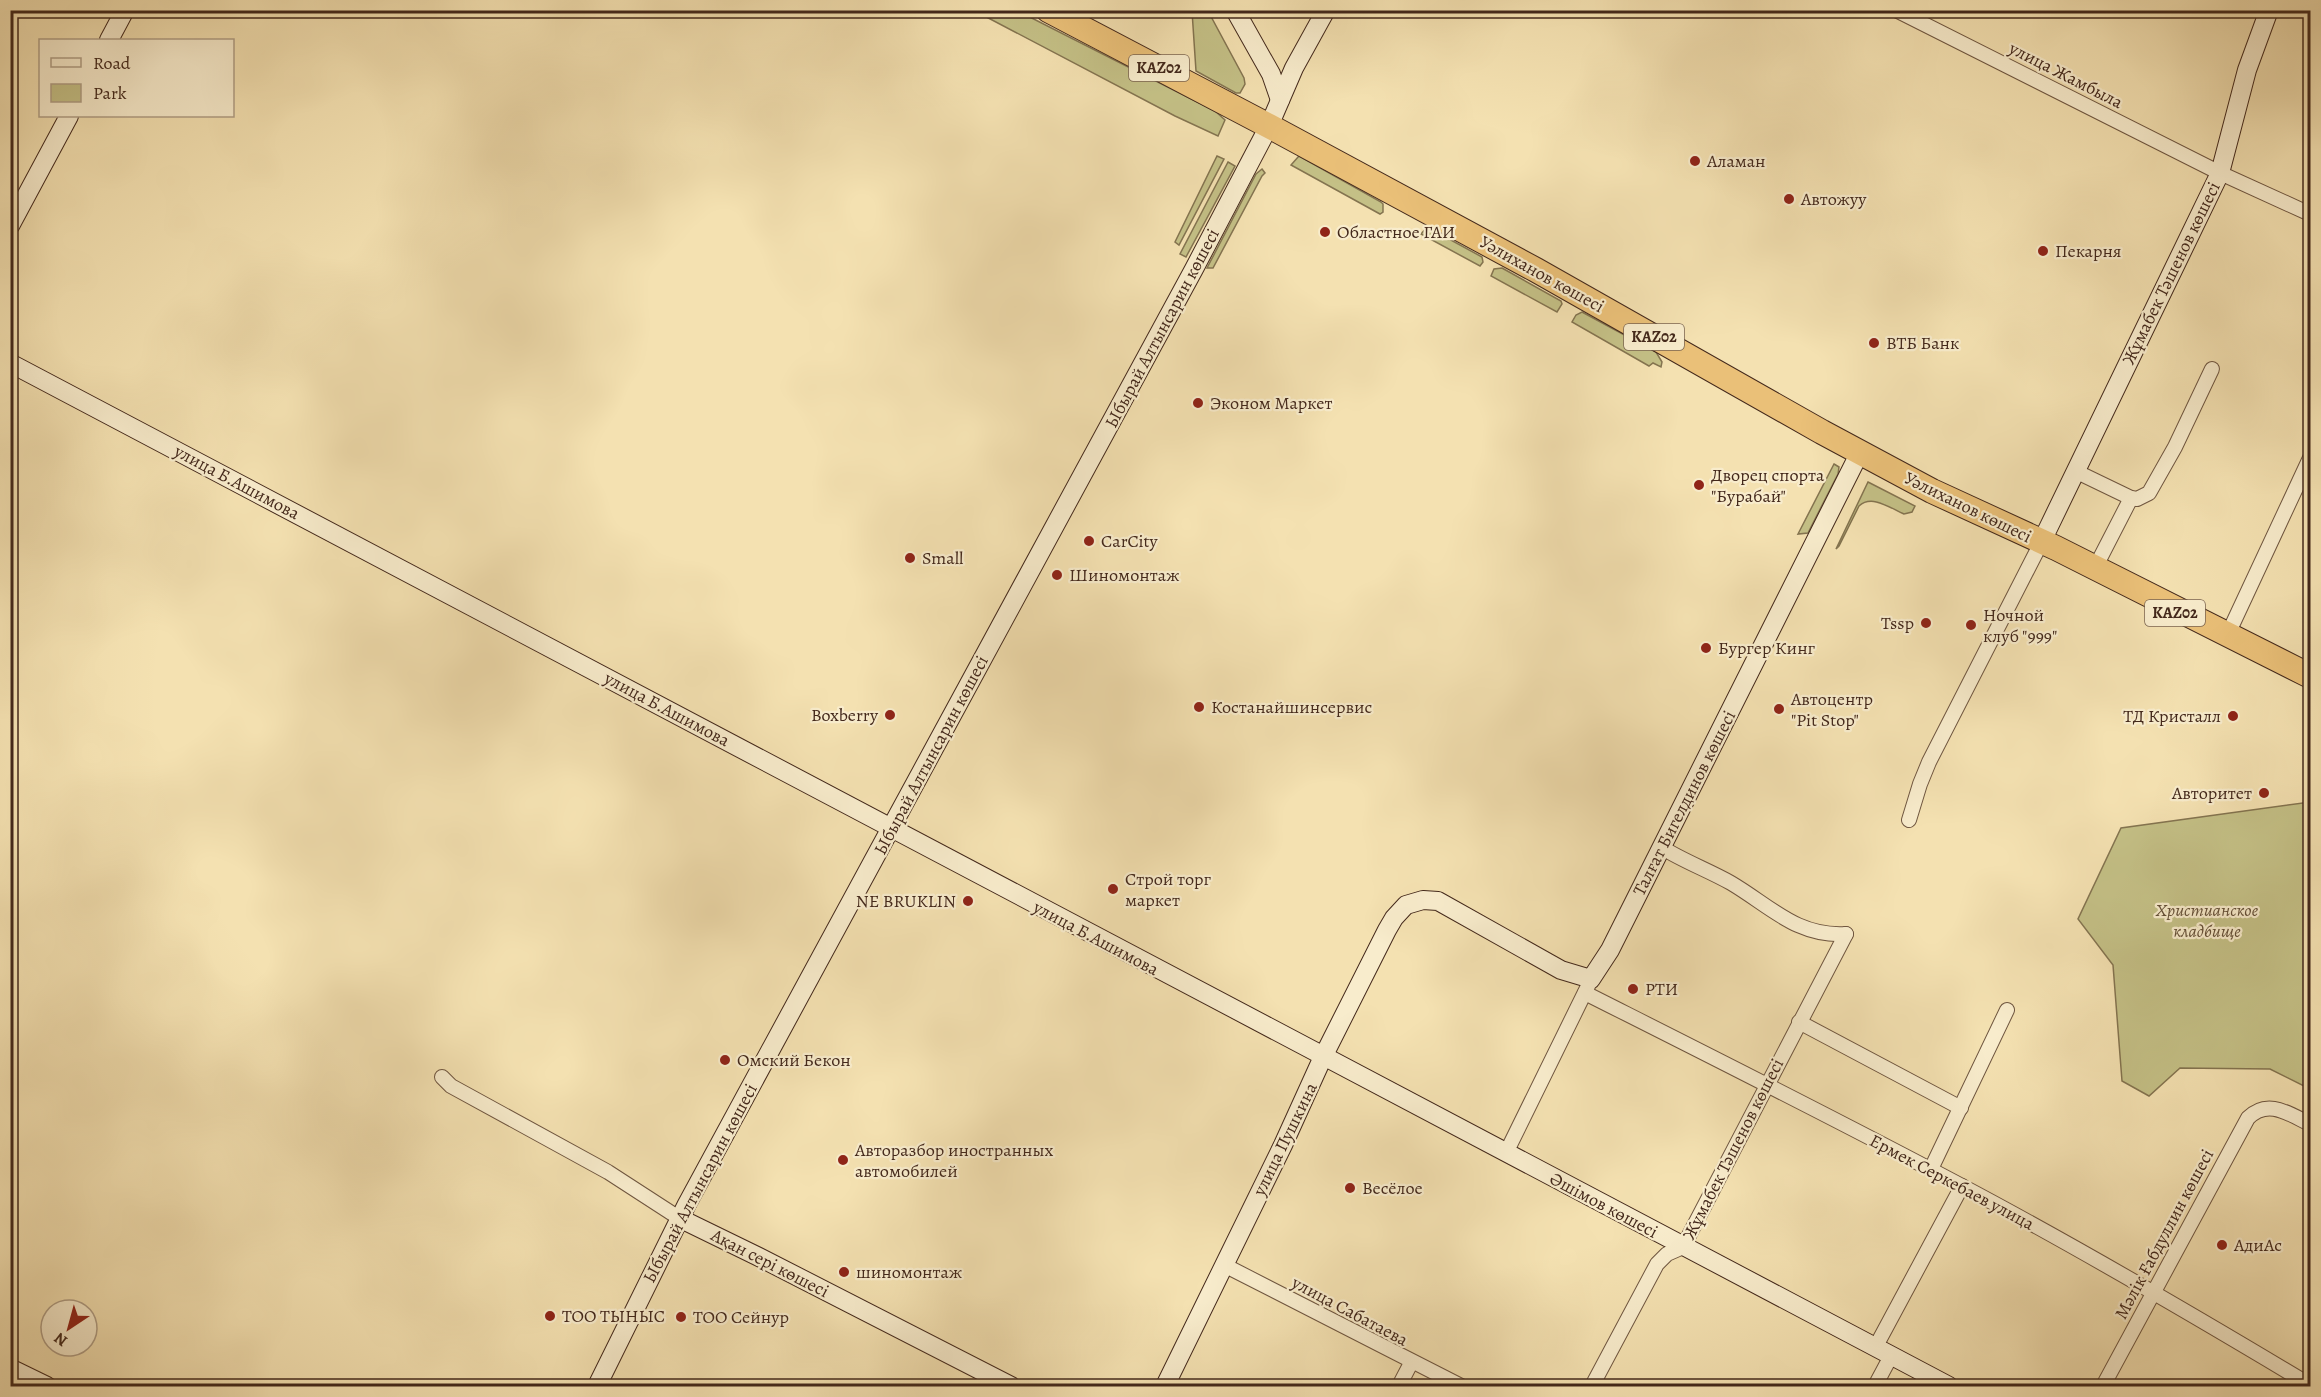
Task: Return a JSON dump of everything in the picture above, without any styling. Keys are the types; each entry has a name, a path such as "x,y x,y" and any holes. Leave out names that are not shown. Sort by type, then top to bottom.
{"highway":[{"name":"Уәлиханов көшесі","path":"1048,10 1536,270 1932,491 2228,634"},
{"name":"KАZ02","path":"2041,542 2052,551 2310,682"},
{"name":"KАZ02","path":"2228,634 2310,676"}],"street":[{"path":"110,39 125,10"},
{"path":"1235,10 1271,74 1280,100"},
{"name":"Ыбырай Алтынсарин көшесі","path":"597,1386 679,1218 1269,126 1294,68 1326,10"},
{"name":"улица Жамбыла","path":"1896,10 2220,173 2310,214"},
{"name":"Жұмабек Тәшенов көшесі","path":"1909,820 1929,762 2041,542 2220,173 2247,70 2269,10"},
{"path":"10,226 68,117"},
{"name":"улица Б.Ашимова","path":"10,363 1322,1059"},
{"path":"2075,471 2131,498 2138,499 2149,493 2175,447 2212,369"},
{"name":"Талғат Бигелдинов көшесі","path":"1506,1154 1588,986 1610,950 1860,452"},
{"path":"2228,634 2309,464"},
{"path":"2095,568 2131,498"},
{"name":"Жұмабек Тәшенов көшесі","path":"1592,1386 1657,1264 1667,1254 1683,1247 1846,933 1821,934 1799,927 1730,882 1661,847"},
{"name":"Ермек Серкебаев улица","path":"1415,901 1431,900 1446,904 1588,986 1962,1186 2154,1292 2310,1385"},
{"name":"улица Пушкина","path":"1165,1386 1283,1145 1322,1059 1394,918 1406,905 1415,901"},
{"path":"1931,1170 2007,1010"},
{"path":"1799,1022 1961,1108"},
{"name":"Әшімов көшесі","path":"1322,1059 1949,1386"},
{"name":"Ақан сері көшесі","path":"442,1077 451,1086 608,1172 679,1218 1011,1386"},
{"name":"Мәлік Ғабдуллин көшесі","path":"2103,1386 2241,1127 2252,1113 2266,1108 2280,1109 2310,1124"},
{"path":"1875,1348 1962,1186"},
{"name":"улица Сабатаева","path":"1224,1265 1411,1363 1461,1386"},
{"path":"1875,1386 1891,1356"},
{"path":"1399,1386 1411,1363"},
{"path":"10,1368 47,1386"}],"green space":[{"path":"975,11 1018,11 1215,111 1225,120 1218,136 1175,116"},
{"path":"1192,11 1208,11 1244,78 1245,84 1240,93 1196,71"},
{"path":"1217,156 1224,159 1179,245 1175,242"},
{"path":"1299,156 1381,202 1383,212 1380,214 1291,165"},
{"path":"1228,162 1235,166 1186,257 1180,254"},
{"path":"1262,169 1265,173 1213,268 1207,268 1256,174"},
{"path":"1427,227 1482,257 1483,262 1480,266 1421,234"},
{"path":"1502,268 1561,301 1562,304 1557,312 1491,276 1494,269"},
{"path":"1582,312 1656,352 1662,362 1661,367 1653,363 1649,366 1572,322 1576,315"},
{"path":"1834,464 1839,467 1838,474 1808,533 1798,534"},
{"path":"1868,482 1915,506 1912,512 1904,514 1881,503 1870,501 1864,503 1859,506 1836,549"},
{"name":"Христианское кладбище","path":"2310,802 2310,1089 2270,1069 2180,1068 2149,1096 2122,1081 2113,965 2078,919 2121,828"}],"place":[{"name":"Аламан","path":"1695,161"},
{"name":"Автожуу","path":"1789,199"},
{"name":"Областное ГАИ","path":"1325,232"},
{"name":"Пекарня","path":"2043,251"},
{"name":"ВТБ Банк","path":"1874,343"},
{"name":"Эконом Маркет","path":"1198,403"},
{"name":"Дворец спорта \"Бурабай\"","path":"1699,485"},
{"name":"CarCity","path":"1089,541"},
{"name":"Small","path":"910,558"},
{"name":"Шиномонтаж","path":"1057,575"},
{"name":"Tssp","path":"1926,623"},
{"name":"Ночной клуб \"999\"","path":"1971,625"},
{"name":"Бургер Кинг","path":"1706,648"},
{"name":"Костанайшинсервис","path":"1199,707"},
{"name":"Автоцентр \"Pit Stop\"","path":"1779,709"},
{"name":"Boxberry","path":"890,715"},
{"name":"ТД Кристалл","path":"2233,716"},
{"name":"Авторитет","path":"2264,793"},
{"name":"Строй торг маркет","path":"1113,889"},
{"name":"NE BRUKLIN","path":"968,901"},
{"name":"РТИ","path":"1633,989"},
{"name":"Омский Бекон","path":"725,1060"},
{"name":"Авторазбор иностранных автомобилей","path":"843,1160"},
{"name":"Весёлое","path":"1350,1188"},
{"name":"АдиАс","path":"2222,1245"},
{"name":"шиномонтаж","path":"844,1272"},
{"name":"ТОО ТЫНЫС","path":"550,1316"},
{"name":"ТОО Сейнур","path":"681,1317"}]}
